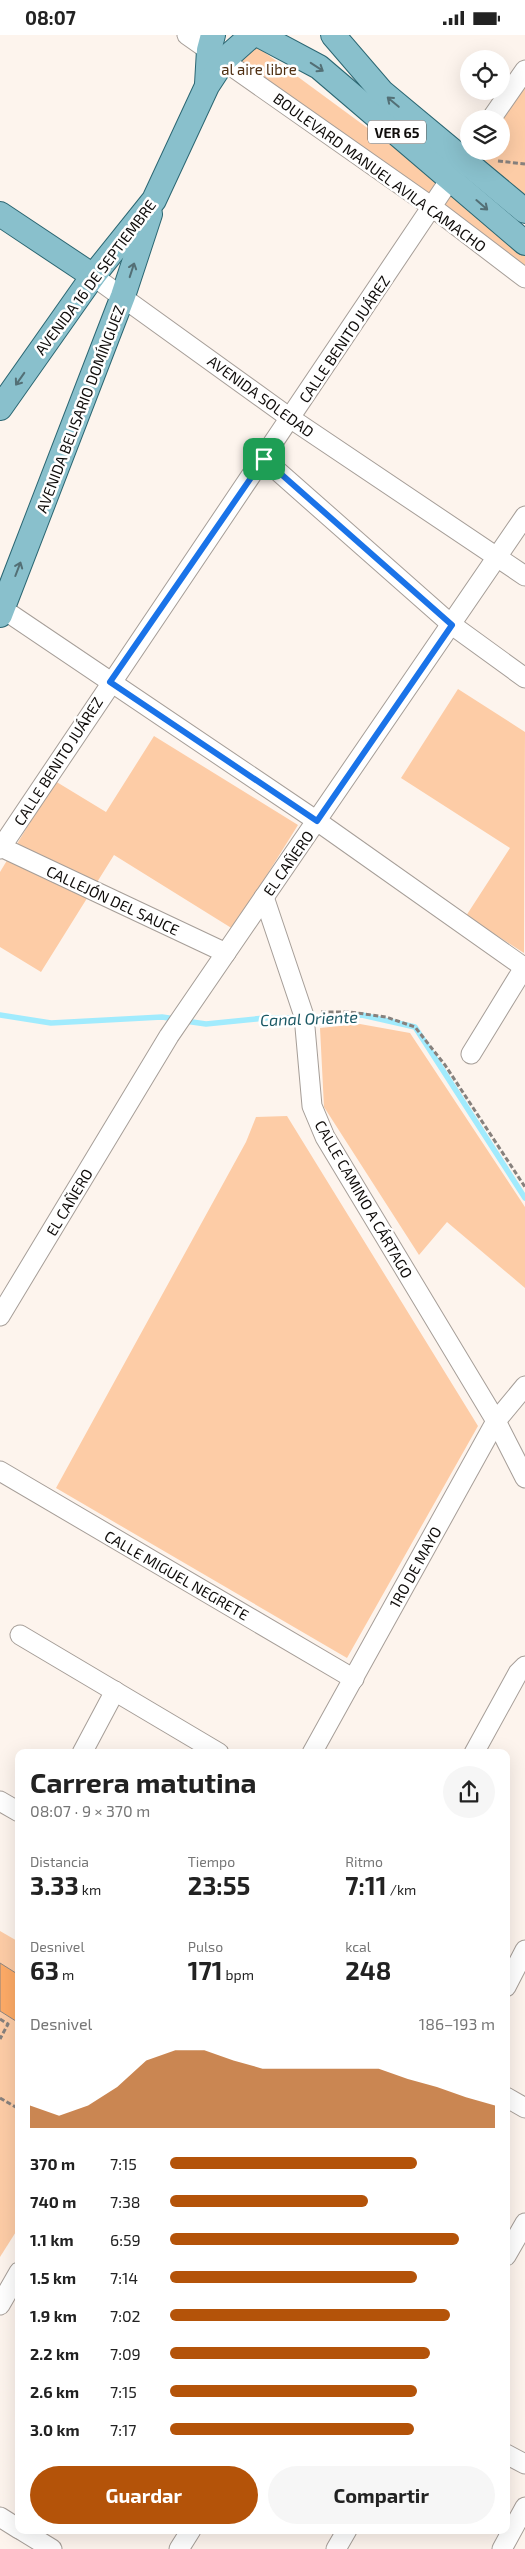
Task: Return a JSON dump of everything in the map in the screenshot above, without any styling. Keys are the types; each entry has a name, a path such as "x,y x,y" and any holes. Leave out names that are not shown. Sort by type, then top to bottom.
{"main road":[{"name":"AVENIDA 16 DE SEPTIEMBRE","path":"0,408 93,276 154,200 207,86 215,48 252,35"},
{"name":"VER 65","path":"259,35 319,67 461,163 525,211"},
{"name":"VER 65","path":"333,35 382,92 461,163 525,243"},
{"name":"AVENIDA BELISARIO DOMÍNGUEZ","path":"1,610 124,296 154,200"},
{"name":"AVENIDA SOLEDAD","path":"0,214 93,276"}],"street":[{"name":"BOULEVARD MANUEL AVILA CAMACHO","path":"186,35 215,48 432,207 525,279"},
{"path":"497,110 525,70"},
{"name":"CALLE BENITO JUÁREZ","path":"0,848 110,682 264,459 461,163"},
{"name":"AVENIDA SOLEDAD","path":"93,276 124,296 290,418 496,558 525,575"},
{"path":"264,459 452,625 525,678"},
{"name":"EL CAÑERO","path":"0,1316 169,1036 525,516"},
{"path":"1,610 317,821 525,967 471,1054"},
{"name":"CALLEJÓN DEL SAUCE","path":"0,848 226,953"},
{"name":"CALLE CAMINO A CÁRTAGO","path":"264,897 304,1014 312,1106 325,1137 496,1421 525,1478"},
{"name":"1RO DE MAYO","path":"314,1749 496,1421 525,1386"},
{"name":"CALLE MIGUEL NEGRETE","path":"0,1471 354,1679"},
{"path":"20,1635 212,1749"},
{"path":"476,1749 518,1673 525,1665"},
{"path":"84,1749 115,1691"},
{"path":"0,1801 15,1810"},
{"path":"510,1979 525,1950"},
{"path":"510,2099 525,2108"},
{"path":"510,2249 525,2223"},
{"path":"0,2305 15,2279"},
{"path":"510,2456 525,2464"},
{"path":"502,2549 525,2507"},
{"path":"25,2534 52,2549"},
{"path":"179,2549 188,2534"},
{"path":"336,2549 345,2534"}],"path":[{"path":"304,1014 350,1012 386,1017 415,1027 446,1065 525,1187"},
{"path":"0,2019 8,2025 0,2039"},
{"path":"0,2098 15,2107"}],"green space":[{"name":"al aire libre","path":"256,46 445,185 431,205 237,62"},
{"path":"525,76 525,203 471,160 510,160 510,110 506,110"},
{"path":"448,187 525,249 525,276 434,206"},
{"path":"458,689 525,732 524,953 466,916 510,848 401,778"},
{"path":"154,736 298,825 233,929 114,855 41,972 0,947 0,872 55,781 106,812"},
{"path":"360,1024 410,1033 525,1207 525,1288 447,1222 419,1255 324,1107 320,1028"},
{"path":"287,1116 478,1426 347,1658 56,1488 246,1142 256,1117"},
{"path":"0,1931 15,1940 15,2233 0,2257"}],"building":[{"path":"0,1963 15,1972 15,2020 0,2011"}],"waterway":[{"name":"Canal Oriente","path":"0,1015 51,1023 162,1017 176,1019"},
{"name":"Canal Oriente","path":"185,1021 206,1024 265,1018 331,1018 362,1015 415,1027 525,1198"}],"route":[{"path":"264,459 452,625 317,821 110,682 264,459"}]}
